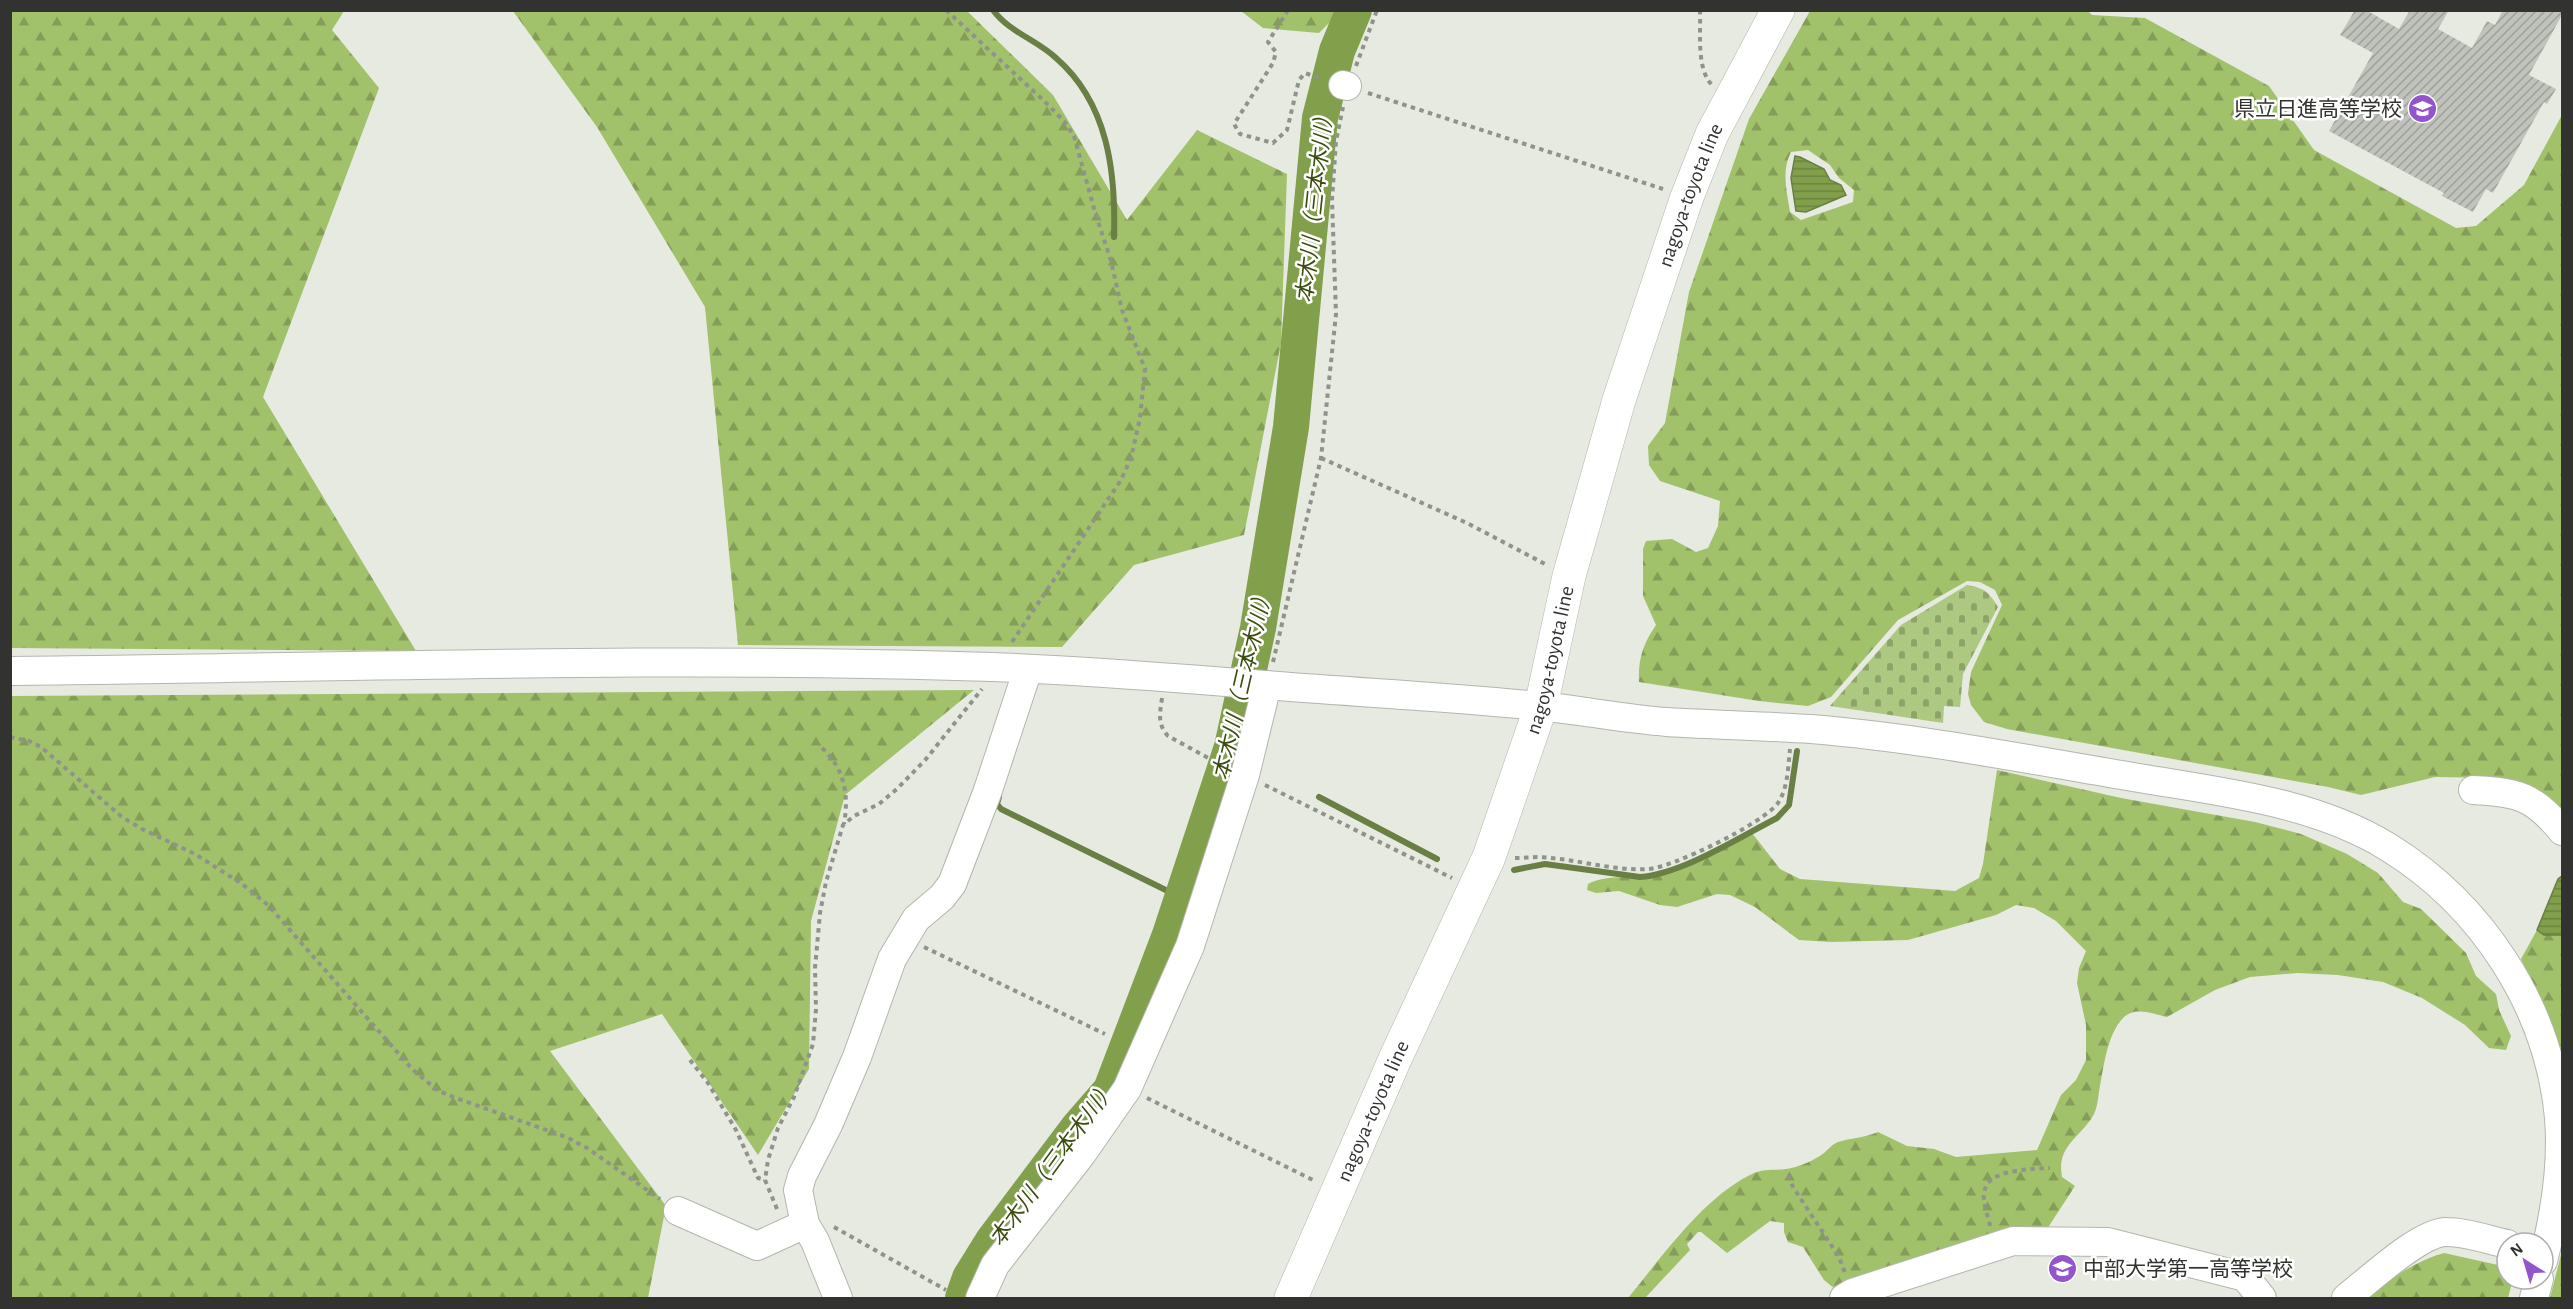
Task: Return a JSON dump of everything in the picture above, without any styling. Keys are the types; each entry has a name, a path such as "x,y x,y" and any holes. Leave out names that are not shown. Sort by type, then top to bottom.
{"main road":[{"name":"nagoya-toyota line","path":"1291,1299 1395,1059 1491,851 1541,706 1569,576 1619,400 1687,197 1712,134 1778,10"}],"street":[{"path":"10,671 596,662 995,667 1541,706 1658,721 1792,728 1923,743 2162,782 2256,800 2316,814 2349,827 2388,847 2432,879 2463,908 2489,938 2508,966 2535,1020 2544,1047 2559,1116 2558,1178 2550,1231"},
{"path":"798,1227 798,1190 802,1176 828,1125 857,1057 892,959 916,919 942,897 952,884 987,793 1028,669"},
{"path":"980,1299 995,1265 1081,1155 1127,1089 1190,946 1245,775 1266,685"},
{"path":"2473,790 2511,793 2528,799 2546,810 2562,831"},
{"path":"678,1211 757,1246 798,1227"},
{"path":"798,1227 815,1241 837,1299"},
{"path":"2346,1299 2431,1234 2447,1232 2495,1242"},
{"path":"1848,1296 2013,1241 2108,1242 2246,1277 2262,1299"}],"path":[{"path":"843,825 854,816 879,804 912,774 977,695 1120,480 1131,458 1140,418 1145,369 1122,310 1112,261 1095,212 1074,136 1064,121 1042,99 946,10"},
{"path":"1288,10 1268,42 1276,52 1273,63 1234,124 1240,134 1273,143 1287,130 1299,80 1305,74 1312,75"},
{"path":"1266,685 1321,458 1336,314 1332,200 1336,141 1345,86 1377,10"},
{"path":"1700,10 1705,78 1729,102"},
{"path":"1345,86 1687,197"},
{"path":"1321,458 1467,523 1569,576"},
{"path":"1165,678 1159,721 1162,730 1168,736 1210,760"},
{"path":"1491,851 1509,858 1550,857 1627,869 1650,869 1689,856 1755,822 1777,805 1786,784 1792,728"},
{"path":"10,737 29,741 41,747 122,817 195,854 242,884 268,905 412,1069 437,1090 566,1137 587,1148 678,1211"},
{"path":"822,748 843,777 848,802 820,913 815,968 816,1009 813,1044 794,1097 775,1136 765,1180 773,1203 798,1227 818,1219 946,1290"},
{"path":"1245,775 1474,889"},
{"path":"905,938 1105,1034"},
{"path":"690,1060 708,1083 736,1130 758,1178 765,1180"},
{"path":"1127,1089 1337,1192"},
{"path":"1995,1247 1984,1201 1984,1190 1987,1183 2007,1173 2050,1168"},
{"path":"1789,1175 1793,1186 1839,1257 1848,1296"}],"green space":[{"path":"11,10 344,11 332,30 379,88 263,397 416,651 11,648"},
{"path":"2087,10 2092,15 2145,18 2269,86 2314,150 2456,228 2476,226 2524,185 2562,115 2562,820 2496,778 2435,777 2361,795 2328,787 2007,729 1984,722 1971,705 1968,694 1971,672 2002,605 1995,590 1980,582 1967,581 1898,620 1831,697 1808,706 1759,701 1639,682 1642,652 1656,625 1643,596 1643,549 1646,541 1672,539 1696,552 1708,548 1718,526 1720,501 1660,481 1649,465 1648,446 1665,423 1689,292 1749,119 1810,11","holes":["1808,150 1830,165 1839,178 1854,190 1853,202 1801,220 1790,212 1786,189 1785,174 1791,152"]},
{"path":"513,11 967,11 1053,95 1127,220 1197,130 1287,174 1281,343 1244,535 1134,565 1062,647 738,645 705,307 597,127"},
{"path":"1241,11 1341,11 1319,33 1263,28"},
{"path":"1967,585 1985,592 1998,607 1963,674 1960,707 1944,706 1943,723 1830,706 1901,625"},
{"path":"974,690 845,795 811,921 809,1069 758,1155 662,1014 550,1051 666,1206 648,1298 11,1298 10,696"},
{"path":"1997,770 2121,798 2255,822 2301,834 2347,854 2378,873 2403,902 2421,909 2466,953 2476,976 2496,994 2499,1010 2511,1036 2506,1050 2489,1048 2465,1025 2422,998 2383,982 2338,975 2298,973 2250,977 2215,990 2167,1017 2133,1012 2123,1018 2109,1043 2095,1112 2066,1149 2063,1157 2062,1177 2075,1186 2047,1229 1835,1289 1824,1280 1803,1247 1788,1242 1784,1232 1784,1223 1770,1221 1727,1253 1698,1232 1687,1244 1690,1250 1645,1298 1628,1298 1684,1230 1732,1185 1759,1171 1790,1168 1806,1163 1820,1156 1838,1142 1878,1132 1907,1146 1934,1149 1956,1157 2037,1150 2061,1095 2076,1080 2086,1060 2086,1025 2077,983 2079,968 2086,951 2056,921 2034,908 2016,905 1996,915 1908,940 1831,942 1799,940 1755,907 1730,895 1717,894 1677,907 1660,905 1619,891 1596,893 1587,890 1588,884 1606,878 1665,875 1697,863 1752,833 1780,869 1800,879 1955,891 1979,878"},
{"path":"2537,930 2544,935 2562,935 2562,1070 2544,1012 2521,959"},
{"path":"2562,1251 2562,1298 2550,1298 2552,1291 2555,1291 2555,1278"},
{"path":"2444,1253 2495,1264 2495,1291 2510,1291 2508,1298 2365,1298 2393,1278 2433,1256"}],"shaded area":[{"path":"1795,156 1824,169 1830,180 1841,185 1846,195 1806,212 1796,211 1791,178"},
{"path":"2562,876 2562,935 2544,935 2537,930 2558,879"}],"building":[{"path":"2355,10 2366,10 2399,29 2410,10 2449,10 2438,29 2472,48 2487,21 2495,25 2503,10 2562,10 2562,15 2529,75 2556,89 2547,104 2544,102 2493,193 2486,189 2473,212 2442,196 2444,193 2329,131 2373,53 2340,35"}],"waterway":[{"path":"993,10 1007,24 1056,58 1074,76 1087,96 1098,117 1110,164 1114,237"},
{"name":"本木川（三本木川）","path":"963,1298 970,1278 993,1241 1078,1128 1111,1090 1170,935 1232,747 1258,628 1291,427 1320,118 1337,51 1354,10"},
{"path":"1514,870 1545,864 1640,877 1692,862 1777,818 1789,805 1797,751"},
{"path":"999,797 997,804 1001,809 1182,898"},
{"path":"1319,797 1437,859"}],"place":[{"name":"県立日進高等学校","path":"2423,109"},
{"name":"中部大学第一高等学校","path":"2062,1269"}]}
